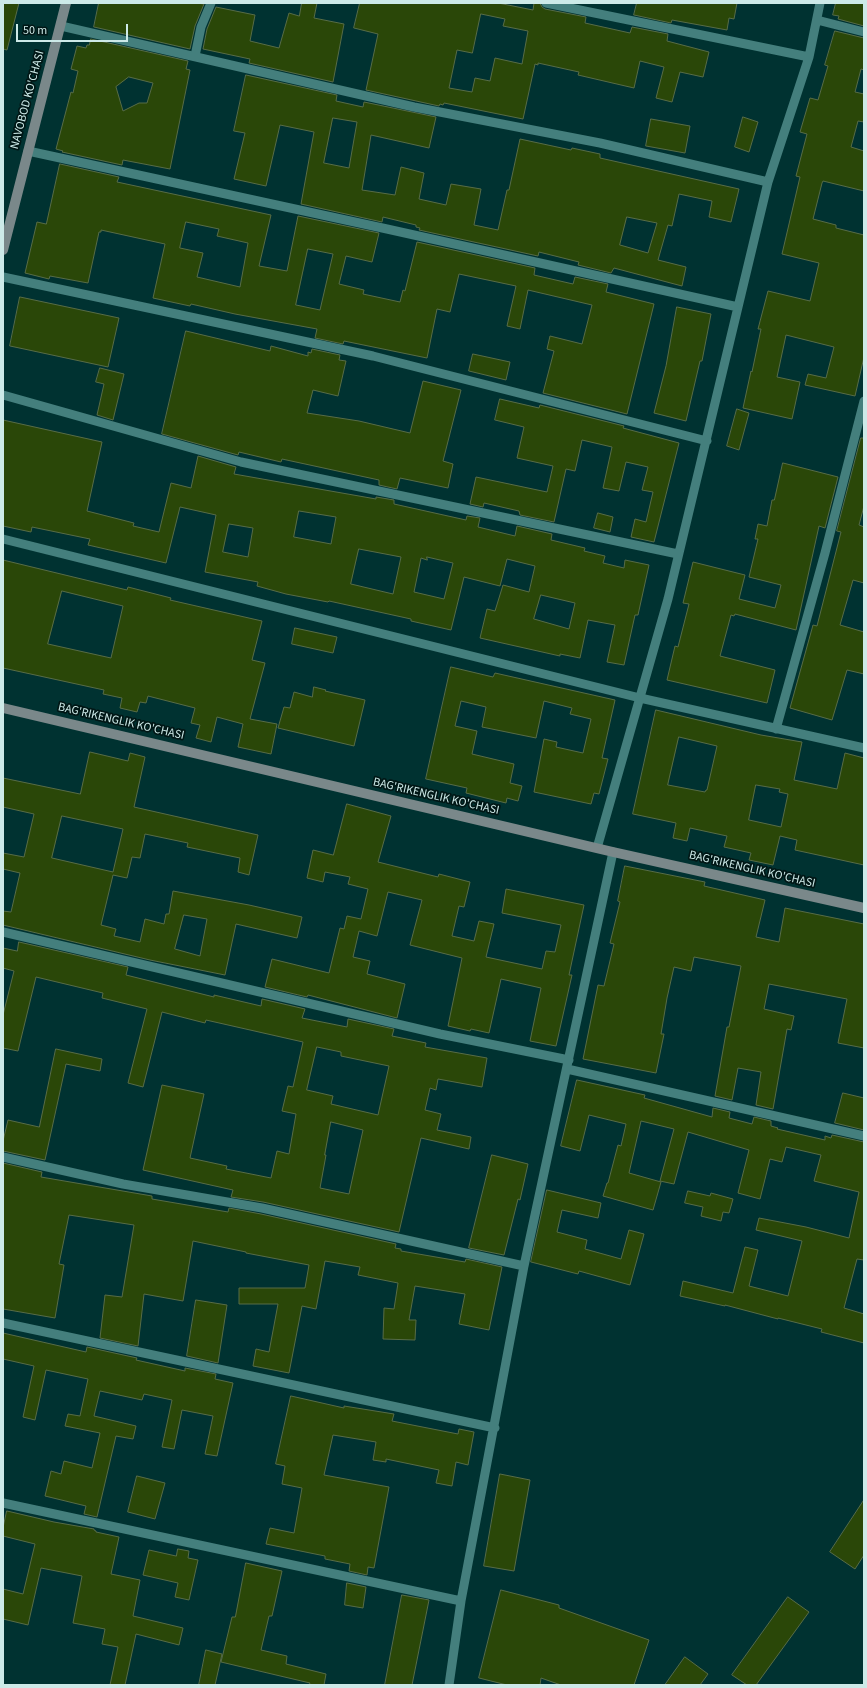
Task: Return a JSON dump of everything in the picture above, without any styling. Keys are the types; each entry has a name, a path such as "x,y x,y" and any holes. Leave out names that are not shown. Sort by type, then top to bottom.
{"main road":[{"name":"NAVOBOD KO'CHASI","path":"3,250 66,3"},
{"name":"BAG'RIKENGLIK KO'CHASI","path":"3,708 613,852 864,908"}],"lane":[{"path":"195,56 201,27 211,3"},
{"path":"546,3 809,57"},
{"path":"597,848 668,599 768,182 809,57 820,3"},
{"path":"817,20 864,32"},
{"path":"61,26 414,107 600,143 768,182"},
{"path":"28,151 738,307"},
{"path":"3,277 373,356 707,441"},
{"path":"3,395 241,462 678,554"},
{"path":"776,729 825,553 864,401"},
{"path":"3,539 640,698 864,748"},
{"path":"449,1685 461,1601 495,1428 524,1266 613,852"},
{"path":"3,932 568,1064 864,1136"},
{"path":"3,1157 124,1184 262,1208 524,1266"},
{"path":"3,1323 495,1428"},
{"path":"3,1503 461,1601"}],"building":[{"path":"3,3 19,3 7,50 3,49"},
{"path":"99,3 204,4 195,26 190,49 94,27"},
{"path":"302,3 317,3 314,18 344,24 333,82 249,63 250,59 203,49 207,29 216,7 255,15 250,41 279,48 289,13 299,16"},
{"path":"360,3 498,3 533,10 534,3 540,3 545,9 586,17 585,23 630,33 632,27 668,34 667,41 709,52 703,77 680,72 672,102 656,98 664,67 640,61 634,88 578,75 579,72 538,63 538,65 535,64 523,119 444,103 443,105 440,104 439,106 366,90 378,34 354,28","holes":["481,14 505,19 503,26 528,31 522,64 495,58 490,81 475,78 472,92 449,88 457,50 472,53"]},
{"path":"637,3 737,3 734,19 729,18 727,30 672,20 671,23 634,15"},
{"path":"836,3 864,3 864,26 838,19 839,16 833,15"},
{"path":"835,31 864,38 864,70 861,69 855,92 864,94 864,122 858,121 851,147 864,151 864,191 823,181 813,219 836,225 836,228 864,235 864,357 855,396 805,385 808,374 826,378 834,347 786,335 777,377 800,382 792,419 743,408 761,329 758,329 768,291 810,301 819,263 782,254 800,177 796,176 807,134 800,132 810,98 818,100 828,66 825,65"},
{"path":"91,39 188,61 186,69 190,70 170,169 123,160 122,165 62,152 63,151 56,149 78,71 71,69 77,46 86,48 87,45 89,45","holes":["129,77 153,83 147,103 139,103 123,111 116,87"]},
{"path":"246,75 337,95 336,101 363,107 364,102 436,117 429,148 371,135 362,190 395,195 401,167 424,173 419,199 446,205 451,184 481,189 474,225 498,230 507,190 509,190 520,139 571,150 572,148 600,154 600,158 739,189 731,222 709,217 712,201 679,194 672,226 668,225 658,260 686,267 682,286 614,268 611,273 578,265 579,262 539,252 538,256 419,230 420,228 416,227 416,225 383,217 382,222 301,204 314,132 280,125 266,186 234,179 245,133 234,131","holes":["333,118 357,122 349,168 324,163","627,217 657,223 648,253 620,245"]},
{"path":"743,117 758,122 749,152 735,147"},
{"path":"651,119 690,126 685,153 646,146"},
{"path":"60,164 119,177 117,182 271,215 259,266 287,271 298,216 379,233 372,262 346,256 339,284 364,290 363,294 400,302 403,290 405,291 417,242 535,268 534,275 573,284 575,277 608,284 606,292 654,304 627,414 543,393 554,351 547,349 550,336 582,344 592,305 528,290 520,329 507,326 516,286 459,274 450,312 437,309 427,358 344,341 343,344 315,338 317,329 153,298 165,244 101,230 101,232 99,232 88,283 50,276 49,279 25,273 37,222 46,224","holes":["186,222 219,229 217,236 248,243 240,287 197,277 203,253 180,248","308,249 333,254 320,310 296,305"]},
{"path":"20,297 119,318 108,367 10,346"},
{"path":"677,307 711,314 702,361 700,361 686,421 654,413 666,366"},
{"path":"186,331 270,351 271,346 308,356 308,352 311,353 312,349 340,355 339,360 346,361 338,396 313,390 307,413 359,421 410,433 423,381 461,390 443,461 453,464 448,488 400,478 397,489 379,485 379,480 282,459 281,462 239,452 238,455 162,434"},
{"path":"473,354 510,362 506,380 469,371"},
{"path":"100,368 124,374 113,420 97,415 104,384 96,382"},
{"path":"500,399 539,408 540,405 624,426 623,428 679,443 654,542 631,537 635,519 646,522 653,492 642,490 648,467 626,462 619,491 603,488 612,447 582,440 575,471 566,469 554,522 520,515 519,511 484,503 483,507 470,504 476,477 547,492 553,466 517,458 524,427 495,420"},
{"path":"737,409 749,413 739,450 727,446"},
{"path":"3,420 102,442 87,511 134,523 133,526 159,532 171,483 191,488 198,456 236,467 234,474 376,499 376,497 394,500 394,504 466,520 467,516 480,518 478,527 515,536 517,526 552,534 551,540 585,548 584,551 605,556 603,563 624,568 625,560 649,565 638,615 635,615 624,665 607,662 615,625 588,620 580,658 560,654 560,656 480,638 487,609 495,611 503,585 529,592 535,566 507,559 500,586 464,577 451,630 411,621 411,619 329,601 286,594 257,586 258,582 205,572 216,515 180,507 166,563 88,545 90,539 32,527 31,532 3,526","holes":["299,511 336,517 331,544 294,537","229,524 253,528 248,557 223,552","359,549 401,557 393,594 351,584","427,557 453,563 444,599 414,592 421,558 427,560","541,595 575,603 569,629 534,619"]},
{"path":"861,438 864,438 864,506 859,525 864,527 864,583 853,580 840,625 864,632 864,674 847,670 832,720 790,708 813,625 817,626 841,532 837,531"},
{"path":"783,463 838,477 825,528 819,526 796,630 735,614 734,616 731,615 720,656 775,670 767,703 667,680 675,646 678,647 689,604 683,603 693,562 745,575 739,599 775,608 781,585 749,577 758,539 755,539 758,524 767,526 772,500 774,500"},
{"path":"598,513 613,517 610,532 594,528"},
{"path":"3,560 127,590 128,587 171,598 170,600 262,621 252,660 265,663 250,719 277,724 271,754 238,747 243,724 217,717 211,742 196,738 200,725 191,723 195,708 148,696 146,703 140,702 137,712 120,708 122,698 103,694 104,690 3,668","holes":["62,591 123,606 111,658 48,644"]},
{"path":"295,628 337,637 333,653 292,644"},
{"path":"451,667 493,677 495,673 615,700 602,758 608,759 599,794 594,793 591,804 534,792 544,739 557,742 556,747 583,753 591,719 570,714 572,708 544,701 536,738 482,727 486,707 461,701 455,726 477,731 472,754 514,764 510,783 522,786 518,801 507,798 506,803 466,793 467,788 426,779"},
{"path":"314,687 365,700 354,746 278,728 284,707 290,708 294,692 312,697"},
{"path":"656,710 761,735 802,742 794,780 837,789 845,753 864,758 864,865 795,850 797,840 780,836 773,865 749,860 751,853 724,847 727,836 690,828 687,841 673,838 676,823 633,814","holes":["679,737 717,746 707,790 705,792 668,785","756,785 780,789 779,792 788,794 781,827 749,820"]},
{"path":"90,752 128,761 130,753 145,757 134,807 258,835 249,875 238,872 240,858 187,847 188,843 145,834 140,858 132,857 127,878 113,875 101,925 116,929 114,936 140,942 145,919 164,924 166,914 169,914 173,891 249,905 302,917 297,938 236,924 225,975 150,960 3,925 3,911 11,912 20,873 3,869 3,853 24,857 34,814 3,807 3,778 80,794","holes":["62,816 123,829 113,872 52,858","184,915 207,919 200,956 175,949"]},
{"path":"347,804 391,816 378,862 438,877 439,874 470,882 464,907 459,906 452,936 474,941 479,921 494,924 486,957 542,969 546,951 555,952 561,925 502,913 506,889 584,905 569,975 572,975 556,1046 530,1041 541,988 501,979 489,1033 471,1029 470,1031 448,1026 462,958 410,945 422,900 388,892 377,936 359,931 353,957 370,961 367,974 405,984 397,1018 308,995 307,997 265,987 272,959 329,973 340,928 344,929 347,916 361,919 368,889 348,884 350,877 325,872 323,882 307,878 313,850 333,855"},
{"path":"625,866 705,882 704,886 765,900 756,937 779,942 785,908 864,924 864,1048 838,1043 847,999 769,984 764,1009 794,1016 791,1030 787,1029 773,1109 756,1105 761,1072 738,1068 732,1100 715,1096 727,1027 729,1027 741,966 694,957 691,971 674,967 667,998 661,1034 664,1034 656,1073 583,1059 598,985 604,986 614,944 610,943 620,902 618,901"},
{"path":"19,942 128,967 126,975 214,997 214,995 261,1006 262,999 305,1009 302,1018 347,1027 348,1019 394,1029 392,1036 426,1043 425,1047 487,1058 482,1087 438,1079 436,1090 430,1088 425,1110 441,1114 437,1130 471,1137 469,1149 421,1138 399,1232 263,1202 231,1197 233,1190 143,1170 162,1085 204,1094 190,1158 227,1166 226,1169 271,1178 277,1151 289,1154 296,1114 282,1111 288,1086 293,1087 303,1042 206,1020 205,1023 162,1012 143,1087 128,1083 147,1009 102,998 103,993 36,977 18,1051 3,1048 3,1015 14,971 3,968 3,948 17,951","holes":["317,1047 341,1052 341,1056 389,1066 378,1115 331,1104 333,1096 307,1090","331,1122 363,1130 349,1194 320,1188"]},
{"path":"56,1049 102,1059 100,1071 66,1064 45,1160 3,1151 3,1141 8,1120 39,1127"},
{"path":"577,1080 645,1095 644,1098 712,1117 713,1108 730,1112 729,1118 752,1124 754,1117 771,1121 771,1126 778,1128 777,1129 825,1140 825,1136 831,1138 832,1135 864,1142 864,1260 857,1259 844,1308 864,1314 864,1343 821,1332 822,1329 725,1305 680,1296 683,1281 733,1293 745,1247 758,1250 749,1286 788,1296 802,1241 756,1230 759,1218 806,1227 849,1238 859,1192 814,1181 821,1155 786,1147 782,1162 770,1159 760,1199 738,1193 749,1150 688,1132 674,1184 660,1181 674,1129 641,1121 629,1173 661,1182 653,1210 603,1196 618,1145 621,1146 626,1124 589,1115 580,1151 561,1146"},
{"path":"843,1093 864,1098 864,1130 835,1123"},
{"path":"492,1155 528,1164 520,1200 518,1199 504,1255 469,1248"},
{"path":"3,1163 42,1172 41,1177 152,1196 152,1199 228,1212 229,1208 261,1214 396,1244 395,1248 401,1249 401,1251 465,1262 466,1259 502,1267 489,1330 459,1324 465,1294 415,1286 409,1320 416,1320 415,1340 383,1339 384,1308 394,1309 398,1283 358,1275 360,1267 325,1261 316,1309 302,1306 289,1373 253,1366 256,1349 269,1352 278,1304 239,1304 239,1288 305,1288 309,1265 193,1241 183,1301 144,1294 138,1346 100,1338 105,1295 122,1297 134,1225 69,1215 59,1264 64,1265 55,1318 3,1309"},
{"path":"547,1190 601,1203 598,1218 562,1210 557,1232 587,1240 585,1249 621,1259 629,1230 644,1234 630,1285 579,1271 578,1274 531,1262"},
{"path":"688,1191 710,1196 711,1193 733,1199 729,1213 723,1212 721,1221 701,1216 703,1207 685,1203"},
{"path":"196,1300 227,1305 218,1363 187,1356"},
{"path":"3,1333 86,1352 87,1347 137,1358 136,1360 185,1371 185,1368 216,1374 215,1379 233,1383 217,1456 205,1454 213,1416 182,1410 174,1449 162,1447 172,1400 144,1394 142,1400 100,1391 94,1416 136,1426 133,1439 116,1436 97,1517 84,1514 86,1506 45,1496 51,1471 61,1474 64,1461 92,1468 100,1433 65,1426 68,1414 80,1416 88,1379 46,1370 35,1420 23,1417 34,1366 3,1359"},
{"path":"291,1396 344,1408 344,1406 394,1414 392,1421 458,1434 459,1429 474,1432 468,1465 456,1462 452,1486 436,1483 439,1470 386,1459 386,1462 373,1460 376,1442 333,1435 324,1475 389,1487 374,1568 368,1567 367,1575 349,1571 350,1564 325,1559 325,1556 266,1544 270,1528 294,1533 302,1488 282,1484 285,1466 276,1464"},
{"path":"500,1474 530,1480 514,1571 484,1566"},
{"path":"137,1476 165,1483 155,1519 128,1512"},
{"path":"864,1500 864,1555 855,1569 830,1552"},
{"path":"7,1511 54,1522 94,1529 96,1532 119,1537 111,1574 140,1580 133,1616 183,1628 179,1645 136,1634 125,1685 110,1685 118,1647 102,1644 105,1629 73,1623 82,1576 41,1568 28,1625 3,1619 3,1589 23,1594 35,1544 3,1536 3,1528"},
{"path":"178,1549 189,1551 188,1558 198,1560 189,1600 175,1597 178,1583 143,1575 149,1550 176,1556"},
{"path":"246,1563 282,1571 272,1616 269,1616 261,1650 287,1656 286,1664 326,1674 324,1685 309,1685 310,1683 221,1662 232,1617 235,1617"},
{"path":"347,1583 366,1587 363,1608 345,1605"},
{"path":"501,1590 559,1605 559,1608 649,1640 634,1685 561,1685 541,1678 540,1685 507,1685 479,1678"},
{"path":"402,1595 429,1600 412,1685 385,1685"},
{"path":"788,1597 809,1612 756,1685 747,1685 732,1675"},
{"path":"206,1650 222,1654 215,1685 199,1685"},
{"path":"685,1657 708,1674 700,1685 665,1685"}]}
